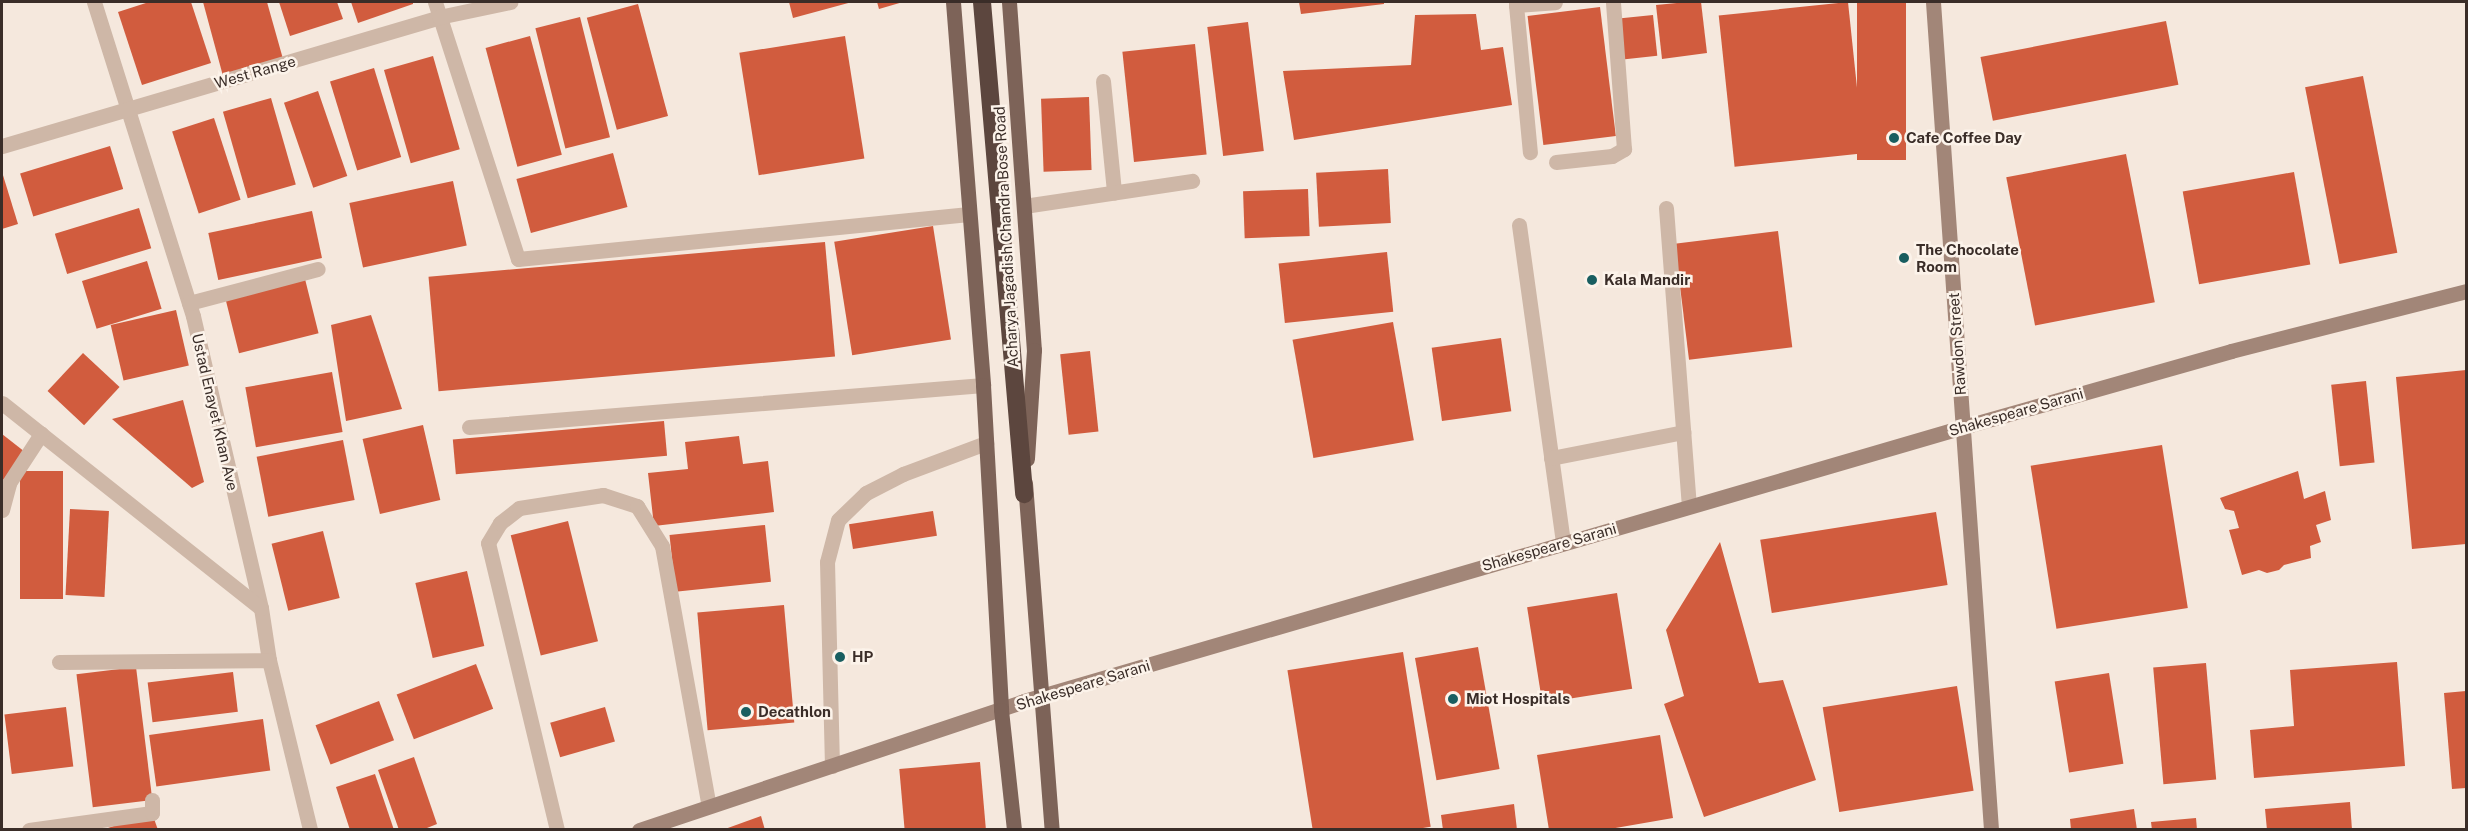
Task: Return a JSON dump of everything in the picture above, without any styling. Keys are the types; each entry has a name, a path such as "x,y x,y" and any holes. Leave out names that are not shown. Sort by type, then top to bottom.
{"highway":[{"path":"982,2 1024,494"}],"main road":[{"name":"Acharya Jagadish Chandra Bose Road","path":"953,2 983,385 1002,710 1014,830"},
{"name":"Acharya Jagadish Chandra Bose Road","path":"1009,2 1034,350 1024,494 1052,830"},
{"name":"Rawdon Street","path":"1933,2 1990,830"},
{"name":"Shakespeare Sarani","path":"639,830 1041,696 1963,427 2231,351 2466,291"}],"street":[{"name":"Ustad Enayet Khan Ave","path":"94,2 130,109 189,303 261,608 269,660 310,830"},
{"path":"435,2 518,259 969,214"},
{"name":"West Range","path":"2,146 439,18 510,2"},
{"path":"1530,152 1516,3 1555,2"},
{"path":"1556,162 1612,156 1624,149 1612,2"},
{"path":"1103,81 1114,192"},
{"path":"1024,206 1192,181"},
{"path":"1666,208 1689,506"},
{"path":"1519,225 1563,543"},
{"path":"189,303 318,269"},
{"path":"469,427 983,385"},
{"path":"2,403 261,608"},
{"path":"1551,458 1683,432"},
{"path":"2,510 9,483 41,434"},
{"path":"832,766 827,562 838,520 866,493 903,474 986,443"},
{"path":"557,830 488,543 501,523 519,508 603,495 637,506 662,546 709,807"},
{"path":"59,662 269,660"},
{"path":"29,830 152,813 152,800"}],"building":[{"path":"149,2 191,2 211,63 142,85 118,12"},
{"path":"203,2 267,2 283,59 223,76"},
{"path":"279,2 337,2 343,19 290,36"},
{"path":"351,2 413,2 413,4 358,23"},
{"path":"789,2 852,2 793,18"},
{"path":"877,2 903,2 879,9"},
{"path":"1299,2 1384,2 1384,4 1301,14"},
{"path":"1701,2 1707,53 1662,59 1656,5"},
{"path":"1848,2 1864,153 1735,167 1719,16"},
{"path":"1857,2 1906,2 1906,160 1857,160"},
{"path":"638,4 668,116 617,130 587,18"},
{"path":"1600,7 1616,136 1543,145 1528,16"},
{"path":"1476,14 1481,50 1503,47 1512,105 1294,140 1283,71 1411,65 1415,15"},
{"path":"1653,15 1657,56 1620,60 1616,19"},
{"path":"580,17 610,137 565,148 535,28"},
{"path":"2166,21 2178,85 1993,121 1980,57"},
{"path":"1248,22 1264,151 1223,156 1207,27"},
{"path":"530,36 562,155 517,167 486,48"},
{"path":"845,36 864,158 759,175 739,53"},
{"path":"1195,44 1207,154 1134,162 1122,52"},
{"path":"433,56 460,149 411,163 384,70"},
{"path":"374,68 401,157 357,170 330,81"},
{"path":"2363,76 2397,253 2339,264 2305,87"},
{"path":"318,91 347,176 313,188 284,103"},
{"path":"1089,97 1092,170 1044,172 1041,99"},
{"path":"271,98 296,185 248,198 223,112"},
{"path":"214,118 241,200 199,213 172,132"},
{"path":"110,146 123,189 33,217 20,173"},
{"path":"613,153 627,207 531,233 516,179"},
{"path":"2126,154 2155,302 2035,326 2006,177"},
{"path":"1388,169 1391,223 1319,227 1316,173"},
{"path":"2,172 18,224 2,229"},
{"path":"2294,172 2310,265 2199,284 2183,192"},
{"path":"453,181 467,246 363,268 349,203"},
{"path":"1308,189 1310,236 1245,238 1243,191"},
{"path":"139,208 151,248 67,274 55,234"},
{"path":"312,211 322,258 218,280 208,233"},
{"path":"933,226 951,340 852,355 834,242"},
{"path":"1778,231 1792,347 1689,360 1675,244"},
{"path":"825,242 835,357 439,391 429,277"},
{"path":"1387,252 1393,312 1285,323 1279,263"},
{"path":"147,261 162,309 97,329 82,281"},
{"path":"305,279 319,333 239,353 225,299"},
{"path":"176,310 189,366 124,381 111,325"},
{"path":"371,315 402,409 346,421 331,325"},
{"path":"1393,322 1414,440 1313,458 1293,340"},
{"path":"1501,338 1511,411 1442,421 1432,348"},
{"path":"1090,351 1098,432 1069,435 1060,354"},
{"path":"83,353 120,387 84,425 48,391"},
{"path":"2466,370 2466,544 2412,549 2396,377"},
{"path":"332,372 343,432 256,447 245,387"},
{"path":"2366,381 2375,463 2340,466 2331,385"},
{"path":"183,400 204,482 192,488 112,419"},
{"path":"664,421 667,456 456,474 453,439"},
{"path":"423,425 440,500 380,514 363,439"},
{"path":"2,434 25,452 2,482"},
{"path":"739,436 743,464 768,461 774,512 654,526 648,473 688,469 685,442"},
{"path":"343,440 355,500 268,517 257,457"},
{"path":"2162,445 2188,608 2056,629 2031,466"},
{"path":"20,471 63,471 63,599 20,599"},
{"path":"2298,471 2304,499 2325,491 2331,520 2316,525 2321,542 2310,546 2311,558 2284,565 2279,570 2267,573 2259,570 2242,575 2229,530 2239,528 2234,511 2225,509 2220,498"},
{"path":"70,509 109,511 104,597 65,595"},
{"path":"933,511 937,536 853,549 849,524"},
{"path":"1936,512 1948,585 1772,613 1760,540"},
{"path":"568,521 598,641 541,656 511,535"},
{"path":"765,525 771,582 675,592 670,535"},
{"path":"323,531 340,598 288,611 272,544"},
{"path":"1720,542 1759,683 1783,680 1816,780 1704,817 1664,704 1684,696 1666,630"},
{"path":"467,571 484,646 433,658 415,583"},
{"path":"1617,593 1632,689 1542,703 1527,607"},
{"path":"784,605 794,723 708,730 697,613"},
{"path":"1478,647 1500,769 1437,780 1415,658"},
{"path":"1403,652 1431,827 1411,830 1313,830 1287,670"},
{"path":"2397,662 2405,766 2254,778 2250,730 2294,726 2290,670"},
{"path":"2206,663 2216,780 2163,784 2153,668"},
{"path":"476,664 493,709 414,739 397,694"},
{"path":"136,667 152,800 93,807 76,674"},
{"path":"233,672 238,712 153,722 148,682"},
{"path":"2109,673 2123,764 2069,772 2055,682"},
{"path":"1957,686 1974,791 1839,812 1823,707"},
{"path":"2466,691 2466,788 2452,789 2444,693"},
{"path":"379,701 394,740 331,765 316,725"},
{"path":"66,707 73,767 12,774 4,715"},
{"path":"605,707 615,742 560,757 550,723"},
{"path":"263,719 270,770 156,786 149,735"},
{"path":"1660,735 1673,818 1604,830 1549,830 1537,755"},
{"path":"414,757 437,824 422,830 399,830 378,770"},
{"path":"980,762 986,830 905,830 899,769"},
{"path":"375,774 394,830 350,830 336,787"},
{"path":"2350,802 2352,830 2267,830 2265,809"},
{"path":"1514,804 1517,830 1443,830 1441,815"},
{"path":"2134,809 2137,830 2071,830 2070,819"},
{"path":"152,813 158,830 105,830 105,829"},
{"path":"761,816 765,830 725,830 725,829"},
{"path":"2196,818 2197,830 2152,830 2151,822"}],"place":[{"name":"Cafe Coffee Day","path":"1894,138"},
{"name":"The Chocolate Room","path":"1904,258"},
{"name":"Kala Mandir","path":"1592,280"},
{"name":"HP","path":"840,657"},
{"name":"Miot Hospitals","path":"1453,699"},
{"name":"Decathlon","path":"746,712"}]}
